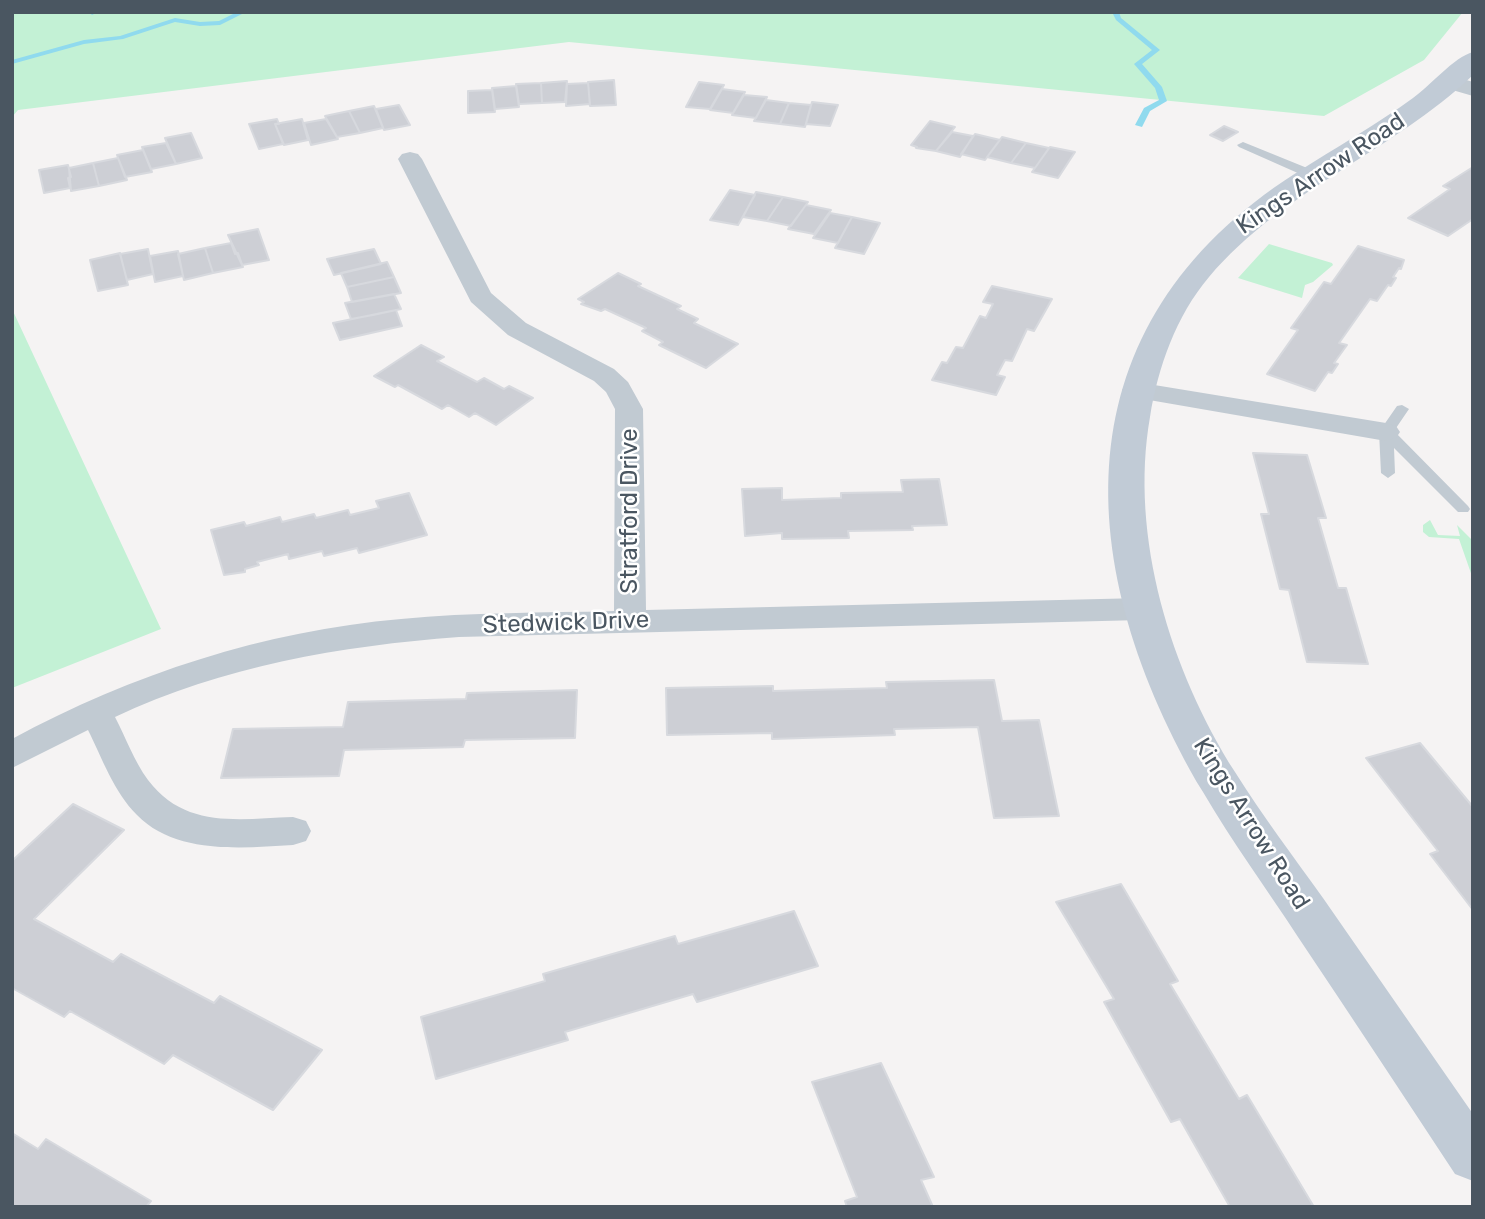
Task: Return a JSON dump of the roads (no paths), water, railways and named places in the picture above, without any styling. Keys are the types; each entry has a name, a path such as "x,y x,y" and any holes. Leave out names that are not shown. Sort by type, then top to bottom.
{"street":[{"name":"Kings Arrow Road","path":"1465,77 1312,175 1245,223 1205,262 1166,316 1136,390 1126,455 1126,499 1142,609 1156,651 1218,780 1473,1157"},
{"name":"Stratford Drive","path":"410,159 480,297 517,329 604,374 626,401 629,423 630,621"},
{"path":"1136,390 1386,432"},
{"name":"Stedwick Drive","path":"12,755 95,711 228,663 323,639 407,628 1142,609"},
{"path":"95,711 136,789 149,806 174,824 194,831 217,833 293,831"}],"lane":[{"path":"1243,145 1312,175"},
{"path":"1388,473 1386,432 1402,409"},
{"path":"1386,432 1464,509"}],"waterway":[{"path":"12,62 84,42 121,38 175,20 200,24 220,23 243,12"},
{"path":"1115,12 1118,19 1156,50 1138,64 1158,87 1163,101 1147,110 1139,125"}]}
